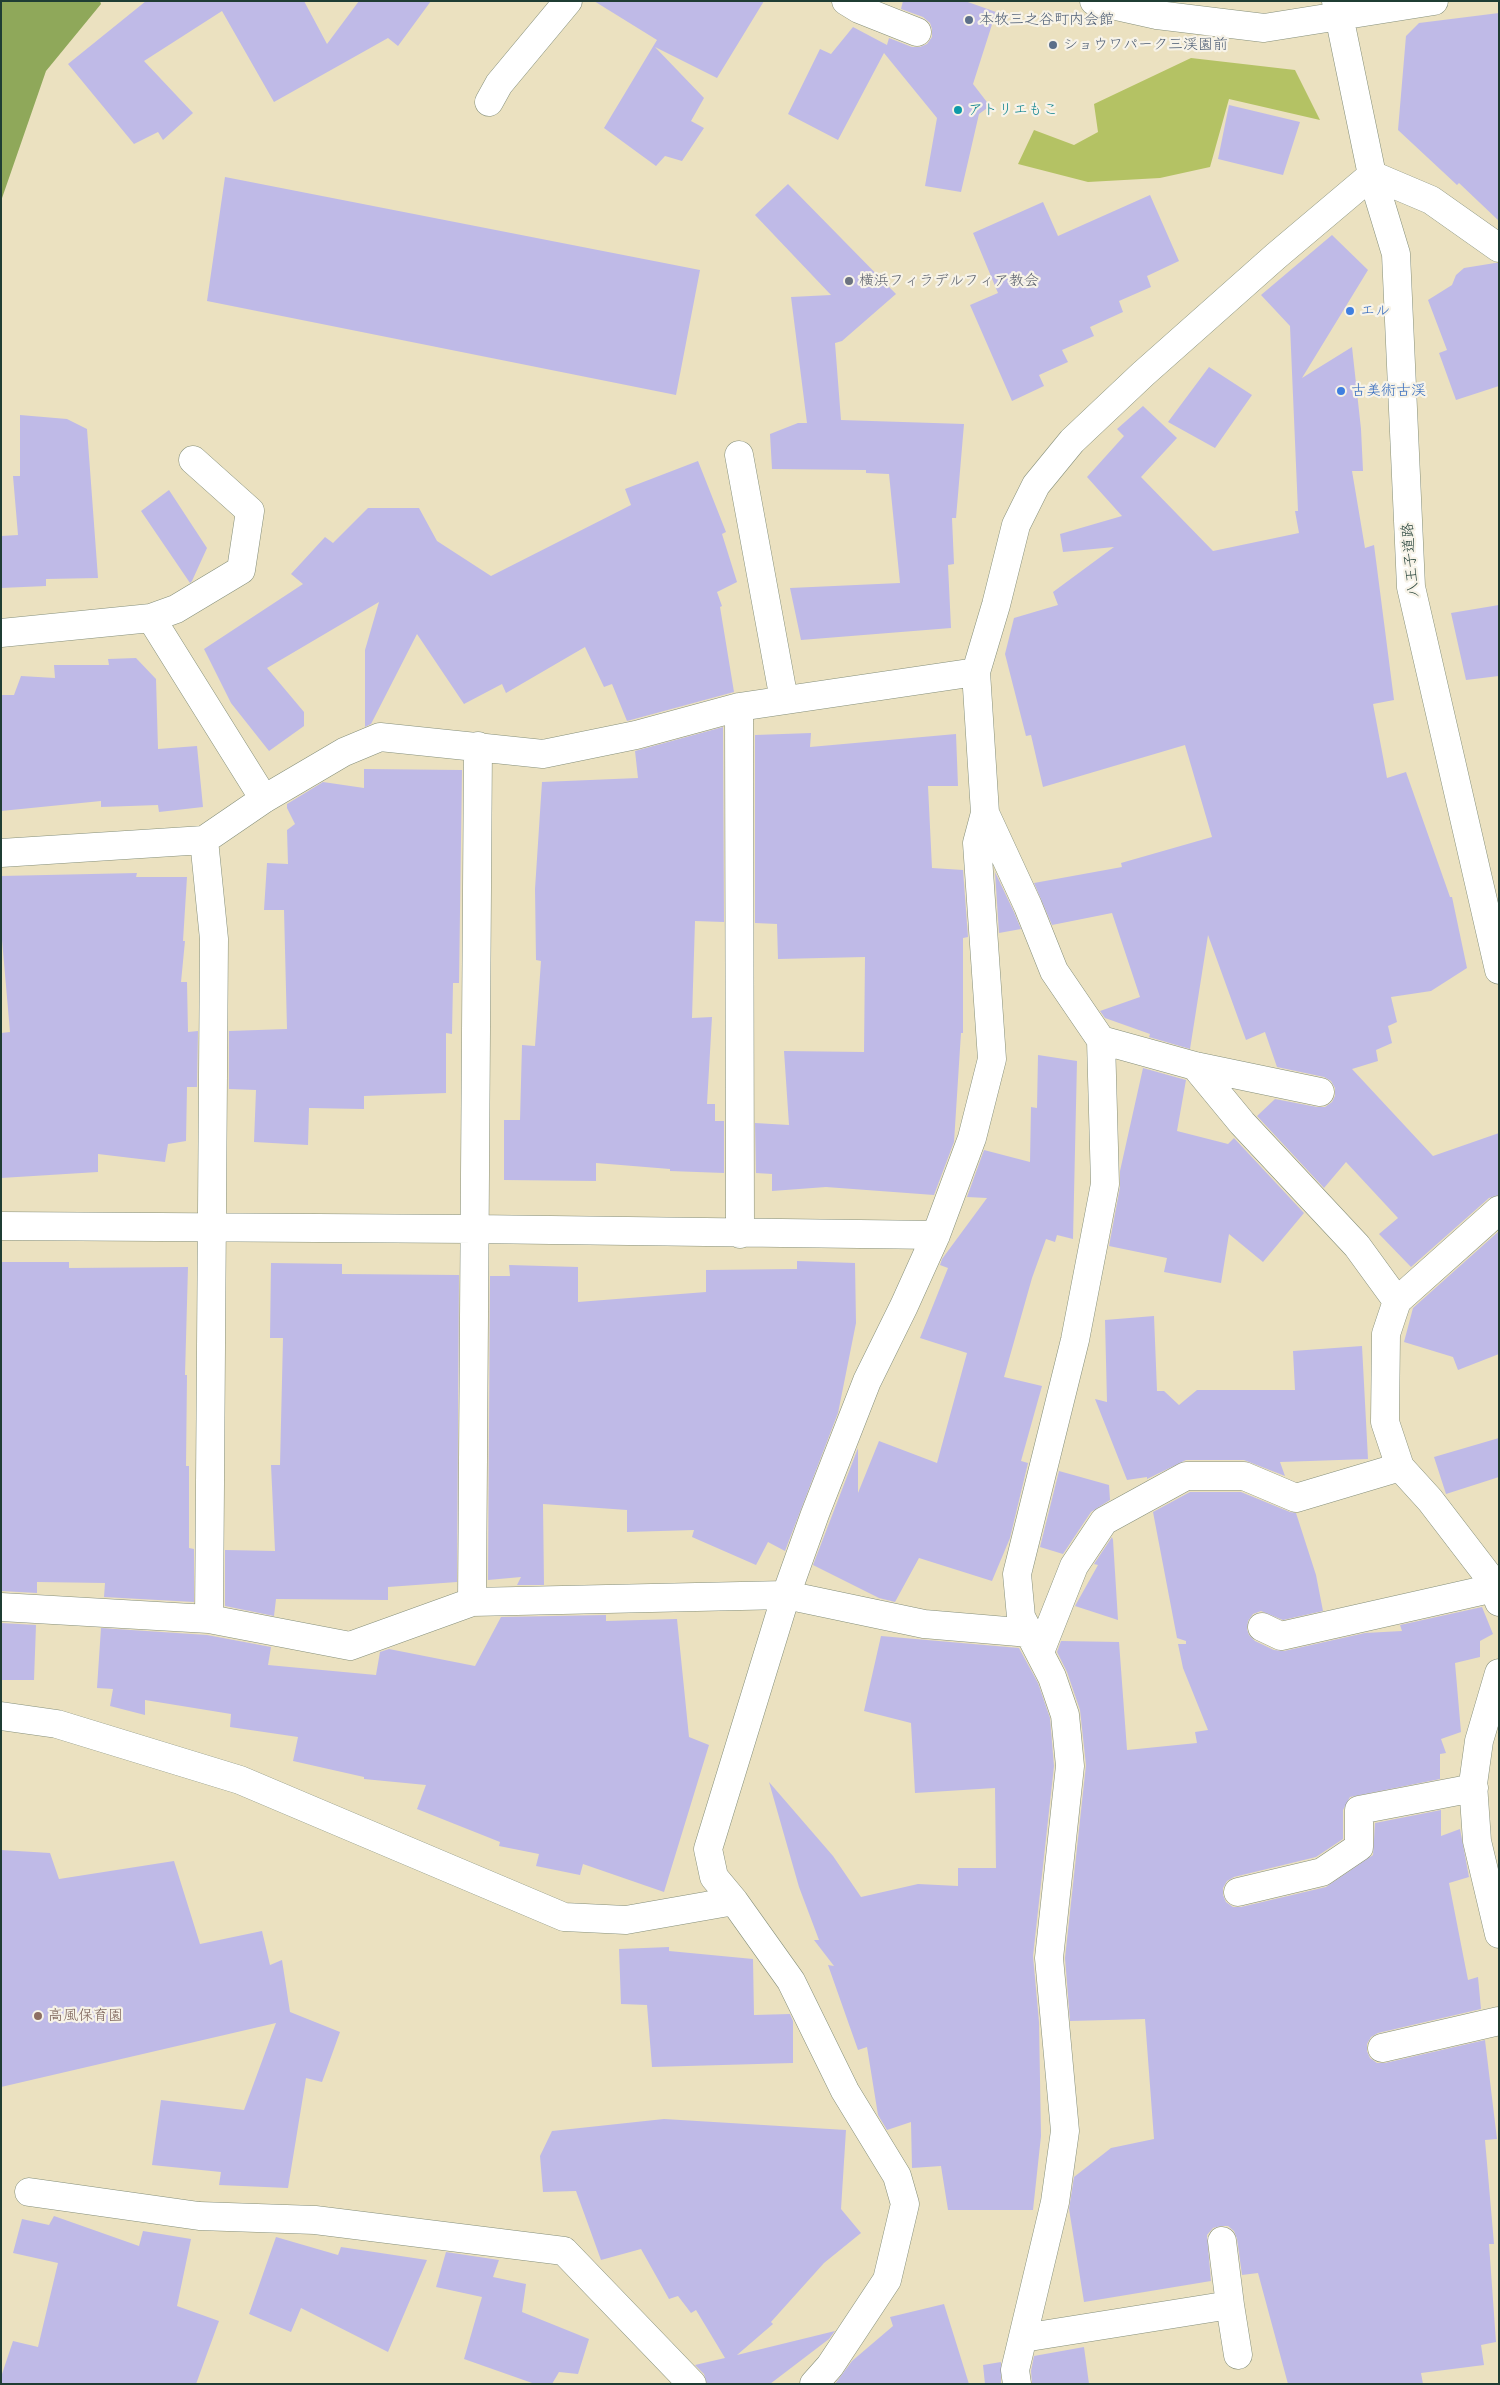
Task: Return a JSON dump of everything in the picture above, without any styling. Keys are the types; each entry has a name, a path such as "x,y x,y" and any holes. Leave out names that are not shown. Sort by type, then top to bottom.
{"street":[{"path":"489,102 499,84 568,1"},
{"path":"846,1 917,32"},
{"path":"1094,1 1157,14 1264,28 1338,9 1434,1"},
{"name":"八王子道路","path":"1338,9 1372,174 1396,254 1411,587 1499,970"},
{"path":"814,2384 830,2366 887,2280 905,2204 897,2176 845,2091 791,1981 734,1901 714,1877 708,1849 786,1595 815,1514 867,1381 936,1235 972,1138 992,1059 977,843 985,813 976,672 996,605 1016,525 1042,478 1072,441 1276,256 1372,174 1431,200 1499,248"},
{"path":"739,455 784,700"},
{"path":"1,633 151,618 176,609 241,570 250,510 193,460"},
{"path":"151,618 264,799"},
{"path":"1,853 204,840 264,799 344,752 380,737 543,754 636,735 739,707 976,672"},
{"path":"739,707 740,1234"},
{"path":"472,1602 478,746"},
{"path":"985,813 1028,906 1054,971 1101,1040 1105,1184 1075,1340 1018,1574 1021,1617 1052,1677 1065,1715 1070,1766 1049,1958 1065,2132 1055,2202 1015,2370 1018,2384"},
{"path":"204,840 214,939 209,1619"},
{"path":"1101,1040 1195,1066 1320,1092"},
{"path":"1195,1066 1242,1123 1357,1246 1397,1300"},
{"path":"1262,1627 1280,1636 1494,1582 1430,1500 1400,1467 1385,1422 1386,1334 1397,1300 1499,1210"},
{"path":"1,1226 474,1229 740,1234 936,1235"},
{"path":"1035,1642 1074,1566 1104,1520 1186,1476 1244,1476 1296,1498 1400,1467"},
{"path":"1,1607 209,1619 350,1646 472,1602 786,1595 924,1624 1035,1642"},
{"path":"1499,1673 1478,1741 1474,1788 1477,1841 1499,1934"},
{"path":"1,1716 57,1724 240,1780 564,1917 626,1920 734,1901"},
{"path":"1238,1892 1322,1872 1359,1847 1359,1810 1474,1788"},
{"path":"1382,2048 1499,2021"},
{"path":"29,2192 199,2216 315,2220 564,2250 692,2384"},
{"path":"1222,2241 1238,2355"},
{"path":"1023,2338 1230,2305"}],"green space":[{"path":"1,1 100,1 101,4 46,71 1,201"},
{"path":"1191,58 1295,70 1320,120 1229,99 1210,167 1160,178 1088,182 1018,164 1034,130 1074,145 1098,132 1094,104"}],"building":[{"path":"146,1 304,1 327,44 359,1 431,1 398,46 388,38 274,102 222,11 144,61 193,113 163,140 158,132 134,144 68,64"},
{"path":"594,1 764,1 717,78 655,47 704,98 691,121 704,128 682,161 665,156 656,166 604,128 657,40"},
{"path":"903,1 965,1 996,12 973,84 990,106 979,114 961,192 925,186 937,118 884,53 838,140 788,114 820,49 831,54 853,27 887,45 889,38 912,47 920,47 927,44 932,37 930,23 923,17 901,9"},
{"path":"1499,13 1499,221 1398,130 1406,36 1419,23"},
{"path":"1229,105 1300,122 1283,175 1218,159"},
{"path":"225,177 700,270 676,395 207,301"},
{"path":"788,184 896,294 842,341 835,343 841,420 964,424 956,518 952,518 954,564 948,565 951,628 801,640 790,588 900,583 889,474 866,473 866,470 772,469 770,434 798,423 807,423 791,297 831,295 755,215"},
{"path":"1150,195 1179,261 1147,276 1151,287 1119,301 1123,312 1090,327 1094,336 1062,350 1068,362 1039,375 1044,386 1012,401 970,305 998,293 973,233 1043,202 1058,236"},
{"path":"1332,235 1368,270 1302,378 1352,347 1361,429 1363,471 1352,471 1365,548 1374,545 1394,700 1373,704 1387,778 1406,772 1450,897 1452,897 1467,968 1431,991 1391,997 1397,1022 1388,1026 1392,1043 1376,1050 1378,1061 1352,1069 1433,1156 1499,1133 1499,1195 1489,1198 1411,1267 1379,1234 1398,1218 1346,1162 1324,1188 1257,1116 1275,1099 1325,1107 1332,1102 1335,1096 1335,1088 1331,1081 1324,1077 1277,1067 1265,1032 1246,1040 1208,935 1190,1049 1149,1037 1150,1034 1105,1018 1100,1011 1140,997 1112,913 1052,925 1034,883 1122,867 1121,863 1212,837 1185,745 1043,787 1031,735 1026,736 1005,654 1014,618 1058,605 1053,592 1114,547 1063,552 1060,534 1122,516 1087,477 1124,436 1117,429 1143,406 1177,438 1141,477 1213,551 1299,533 1295,511 1298,511 1290,326 1261,295"},
{"path":"1499,263 1499,386 1456,400 1439,353 1447,350 1428,300 1452,285 1456,275 1464,268"},
{"path":"1209,367 1252,395 1215,448 1168,422"},
{"path":"20,415 67,419 87,429 98,578 46,579 46,586 1,588 1,536 18,535 13,476 20,476"},
{"path":"698,461 726,532 722,534 737,582 717,592 722,606 720,607 734,692 627,721 612,684 604,687 585,647 506,693 502,684 464,704 417,634 371,724 365,727 365,650 379,602 267,668 304,712 304,726 269,751 231,703 204,649 303,584 291,574 325,537 333,543 368,508 419,508 437,541 491,576 631,505 625,489"},
{"path":"169,490 207,548 190,583 141,511"},
{"path":"1499,605 1499,676 1466,680 1451,613"},
{"path":"136,658 156,679 158,749 197,746 203,807 159,812 158,805 101,807 101,801 1,811 1,695 14,695 21,676 55,678 54,665 109,665 108,659"},
{"path":"723,727 724,922 695,921 692,1018 712,1017 707,1104 715,1104 715,1121 724,1121 724,1173 670,1171 670,1169 596,1163 596,1181 504,1180 504,1120 520,1120 522,1045 535,1046 541,961 536,960 535,889 542,782 638,778 635,751"},
{"path":"811,733 810,747 956,734 958,786 928,786 932,868 963,870 968,937 963,938 963,1033 961,1033 954,1142 934,1195 826,1187 772,1191 772,1174 756,1173 755,1123 789,1125 784,1051 864,1052 865,957 778,959 777,924 755,923 755,735"},
{"path":"364,769 462,770 459,983 453,983 452,1034 446,1033 446,1093 364,1096 364,1109 309,1108 308,1145 254,1142 256,1090 229,1089 229,1031 287,1029 284,910 264,910 267,863 288,864 287,830 295,824 287,804 323,782 364,788"},
{"path":"995,872 1014,912 1021,929 999,933"},
{"path":"137,873 136,877 187,877 183,941 185,941 181,982 187,982 188,1032 198,1031 197,1087 187,1087 186,1141 168,1144 165,1162 98,1154 98,1172 1,1178 1,1033 10,1032 1,928 1,876"},
{"path":"1038,1055 1077,1061 1073,1239 1057,1235 1055,1242 1046,1239 1032,1278 1004,1377 1042,1386 1021,1461 1028,1463 1010,1538 992,1581 919,1558 895,1602 879,1598 813,1565 858,1448 858,1493 879,1441 937,1463 967,1353 920,1338 948,1268 940,1265 942,1259 987,1198 967,1197 984,1150 1030,1162 1031,1107 1037,1108"},
{"path":"1143,1068 1186,1080 1177,1131 1228,1144 1234,1138 1304,1213 1263,1262 1229,1234 1221,1283 1164,1272 1167,1258 1109,1246 1120,1187 1120,1171"},
{"path":"1499,1231 1499,1354 1458,1370 1453,1357 1404,1342 1413,1308"},
{"path":"797,1261 855,1263 856,1323 838,1413 785,1551 768,1542 756,1565 692,1537 694,1530 627,1532 627,1510 543,1504 544,1585 517,1585 521,1577 488,1580 490,1276 510,1276 509,1265 578,1267 578,1302 706,1292 706,1270 797,1269"},
{"path":"1,1262 69,1262 69,1268 188,1267 185,1375 187,1375 186,1466 189,1466 189,1548 194,1549 194,1602 104,1597 105,1583 37,1582 37,1593 1,1591"},
{"path":"271,1263 342,1264 342,1274 459,1275 457,1582 388,1587 388,1600 276,1599 274,1616 225,1606 225,1550 275,1551 271,1465 280,1465 283,1338 270,1338"},
{"path":"1154,1316 1157,1391 1164,1391 1179,1405 1197,1390 1295,1390 1293,1351 1362,1346 1368,1459 1280,1462 1285,1476 1244,1460 1186,1460 1147,1479 1147,1477 1127,1480 1095,1399 1107,1402 1105,1320"},
{"path":"1499,1438 1499,1477 1446,1494 1434,1457"},
{"path":"1059,1471 1109,1485 1110,1500 1091,1512 1063,1554 1040,1547"},
{"path":"1190,1492 1241,1492 1296,1513 1316,1575 1323,1611 1283,1620 1261,1611 1253,1614 1248,1621 1247,1629 1249,1635 1255,1641 1274,1650 1284,1651 1365,1633 1402,1631 1400,1625 1482,1607 1493,1634 1480,1641 1480,1657 1455,1663 1461,1732 1441,1739 1446,1753 1440,1754 1440,1779 1350,1797 1343,1810 1343,1839 1316,1857 1234,1877 1227,1881 1223,1888 1226,1902 1233,1907 1241,1907 1326,1887 1373,1855 1375,1823 1441,1810 1441,1836 1460,1829 1469,1877 1449,1883 1468,1980 1478,1977 1481,2009 1378,2033 1371,2037 1367,2044 1370,2058 1377,2063 1385,2063 1485,2040 1497,2139 1485,2140 1494,2244 1489,2244 1496,2342 1481,2345 1484,2365 1421,2373 1423,2384 1288,2384 1258,2273 1242,2275 1237,2239 1234,2231 1228,2226 1213,2228 1207,2235 1211,2281 1084,2302 1069,2209 1074,2177 1111,2148 1154,2139 1145,2019 1070,2021 1065,1958 1086,1765 1080,1710 1067,1672 1057,1652 1061,1641 1119,1642 1127,1750 1197,1743 1195,1732 1208,1730 1183,1668 1178,1644 1186,1644 1186,1641 1177,1638 1153,1512"},
{"path":"1112,1537 1118,1620 1075,1606 1098,1565 1094,1564"},
{"path":"606,1615 606,1621 677,1619 689,1737 709,1745 664,1892 583,1864 580,1875 536,1866 539,1854 499,1846 500,1842 417,1809 426,1785 364,1779 364,1777 293,1761 298,1737 230,1727 231,1714 145,1700 145,1715 110,1706 113,1689 97,1688 101,1628 207,1635 271,1647 268,1665 376,1675 380,1652 389,1649 475,1666 501,1617"},
{"path":"1,1623 36,1625 34,1680 1,1680"},
{"path":"881,1636 1019,1648 1038,1683 1050,1718 1054,1766 1033,1956 1039,2022 1041,2136 1033,2210 948,2210 941,2166 912,2168 911,2122 887,2130 878,2115 867,2047 858,2050 828,1965 834,1966 814,1940 819,1940 799,1887 769,1782 833,1856 861,1897 918,1884 958,1886 958,1868 996,1868 995,1788 915,1793 911,1723 864,1711"},
{"path":"1,1850 50,1853 59,1879 174,1861 200,1944 262,1931 270,1965 282,1960 290,2012 340,2032 322,2082 306,2078 288,2188 219,2185 221,2172 152,2165 161,2100 244,2110 276,2023 1,2087"},
{"path":"669,1947 669,1951 753,1959 754,2015 790,2014 793,2021 793,2063 652,2067 647,2005 621,2004 619,1949"},
{"path":"664,2119 846,2130 841,2209 861,2233 824,2263 771,2322 773,2324 737,2355 835,2331 829,2339 770,2384 707,2384 704,2374 695,2365 725,2358 696,2310 691,2313 678,2296 669,2299 641,2249 601,2260 576,2191 543,2192 540,2156 552,2131"},
{"path":"54,2216 139,2246 143,2231 191,2239 177,2306 219,2321 196,2384 1,2384 1,2377 13,2341 38,2347 58,2263 13,2253 22,2219 49,2225"},
{"path":"276,2237 338,2255 341,2247 427,2260 388,2352 301,2308 291,2332 249,2314"},
{"path":"446,2252 499,2260 493,2277 526,2284 522,2312 589,2339 578,2374 559,2372 552,2384 535,2384 464,2359 482,2297 436,2287"},
{"path":"944,2304 969,2384 835,2384 852,2361 893,2326 890,2317"},
{"path":"1084,2347 1089,2384 1032,2384 1031,2371 1034,2356"},
{"path":"1001,2362 1001,2384 985,2384 983,2365"}],"place":[{"name":"本牧三之谷町内会館","path":"969,20"},
{"name":"ショウワパーク三渓園前","path":"1053,45"},
{"name":"アトリエもこ","path":"958,110"},
{"name":"横浜フィラデルフィア教会","path":"849,281"},
{"name":"エル","path":"1350,311"},
{"name":"古美術古渓","path":"1341,391"},
{"name":"高風保育園","path":"38,2016"}]}
